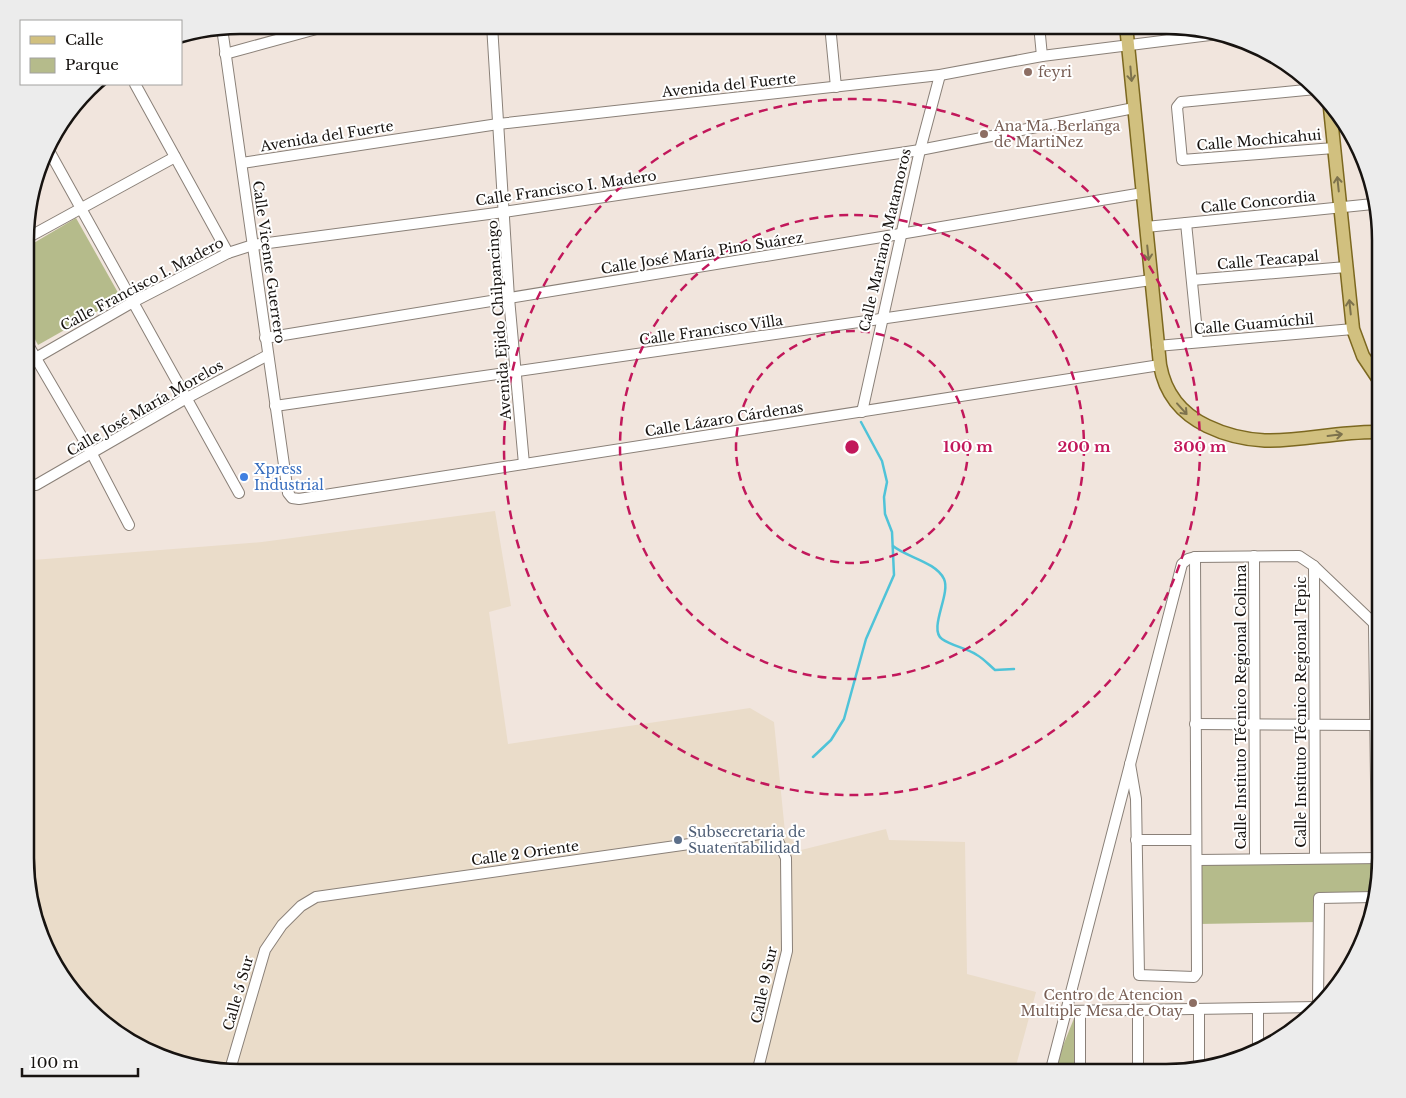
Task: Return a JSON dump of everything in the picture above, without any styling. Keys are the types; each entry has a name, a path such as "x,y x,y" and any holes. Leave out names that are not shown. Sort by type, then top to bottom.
{"main road":[{"path":"1127,34 1157,346 1160,365 1168,391 1183,410 1196,421 1224,434 1266,442 1372,432"},
{"path":"1331,115 1353,329 1359,348 1372,369"}],"street":[{"name":"Calle Vicente Guerrero","path":"223,34 275,406 288,493 292,498"},
{"path":"225,54 298,34"},
{"name":"Avenida Ejido Chilpancingo","path":"493,34 509,298 524,464"},
{"path":"831,34 836,87"},
{"path":"1040,34 1042,56"},
{"name":"Avenida del Fuerte","path":"242,163 498,124 940,75 1042,56 1196,36"},
{"name":"Calle Mariano Matamoros","path":"862,412 900,234 940,75"},
{"path":"136,85 228,253"},
{"name":"Calle Mochicahui","path":"1307,90 1178,104 1182,160 1334,148"},
{"name":"Calle Francisco I. Madero","path":"34,358 133,302 228,253 253,246 504,212 920,150 1134,108"},
{"path":"52,156 185,399 239,493"},
{"path":"34,234 175,157"},
{"name":"Calle José María Pino Suárez","path":"266,338 900,234 1143,192"},
{"name":"Calle Concordia","path":"1146,227 1369,204"},
{"path":"1186,223 1198,342"},
{"name":"Calle Teacapal","path":"1192,280 1346,267"},
{"name":"Calle Francisco Villa","path":"275,406 1151,280"},
{"name":"Calle Guamúchil","path":"1157,346 1353,329"},
{"name":"Calle José María Morelos","path":"36,485 185,399 268,355"},
{"path":"34,365 92,454 129,525"},
{"name":"Calle Lázaro Cárdenas","path":"292,498 299,500 1160,365"},
{"name":"Calle Instituto Técnico Regional Colima","path":"1254,556 1255,859"},
{"path":"1052,1064 1180,568 1191,558 1298,556 1314,566 1372,622"},
{"path":"1130,763 1136,790 1140,976 1194,977 1197,973 1195,724 1191,558"},
{"name":"Calle Instituto Técnico Regional Tepic","path":"1314,566 1315,858"},
{"path":"1195,724 1372,725"},
{"name":"Calle 2 Oriente","path":"282,925 301,906 316,897 760,834 771,836 779,843"},
{"path":"1136,840 1196,840"},
{"name":"Calle 9 Sur","path":"759,1064 787,950 786,858 779,843"},
{"path":"1196,860 1372,858"},
{"path":"1318,997 1319,898 1368,897"},
{"name":"Calle 5 Sur","path":"231,1064 265,950 282,925"},
{"path":"1066,1011 1308,1007"},
{"path":"1258,1008 1258,1042"},
{"path":"1198,1061 1199,1009"},
{"path":"1138,1010 1138,1064"},
{"path":"1080,1011 1080,1064"}],"shaded area":[{"path":"495,511 511,606 489,612 508,744 750,708 774,722 785,832 801,850 886,829 889,840 965,842 967,974 1036,992 1016,1064 226,1064 187,1057 161,1049 125,1030 94,1004 68,973 49,937 38,898 34,872 34,560 262,542"}],"green space":[{"path":"76,218 121,298 38,345 34,337 34,243"},
{"path":"1372,859 1372,872 1368,896 1318,896 1318,922 1198,924 1197,861"},
{"path":"1077,1011 1078,1064 1056,1064"}],"waterway":[{"path":"813,757 831,740 844,719 866,639 894,575 892,532 885,514 884,497 887,482 882,461 861,422"},
{"path":"893,546 928,564 940,573 944,579 945,593 937,628 938,634 942,639 977,655 995,670 1014,669"}],"place":[{"name":"feyri","path":"1028,72"},
{"name":"Ana Ma. Berlanga de MartiNez","path":"984,134"},
{"name":"Xpress Industrial","path":"244,477"},
{"name":"Subsecretaria de Suatentabilidad","path":"678,840"},
{"name":"Centro de Atencion Multiple Mesa de Otay","path":"1193,1003"}]}
